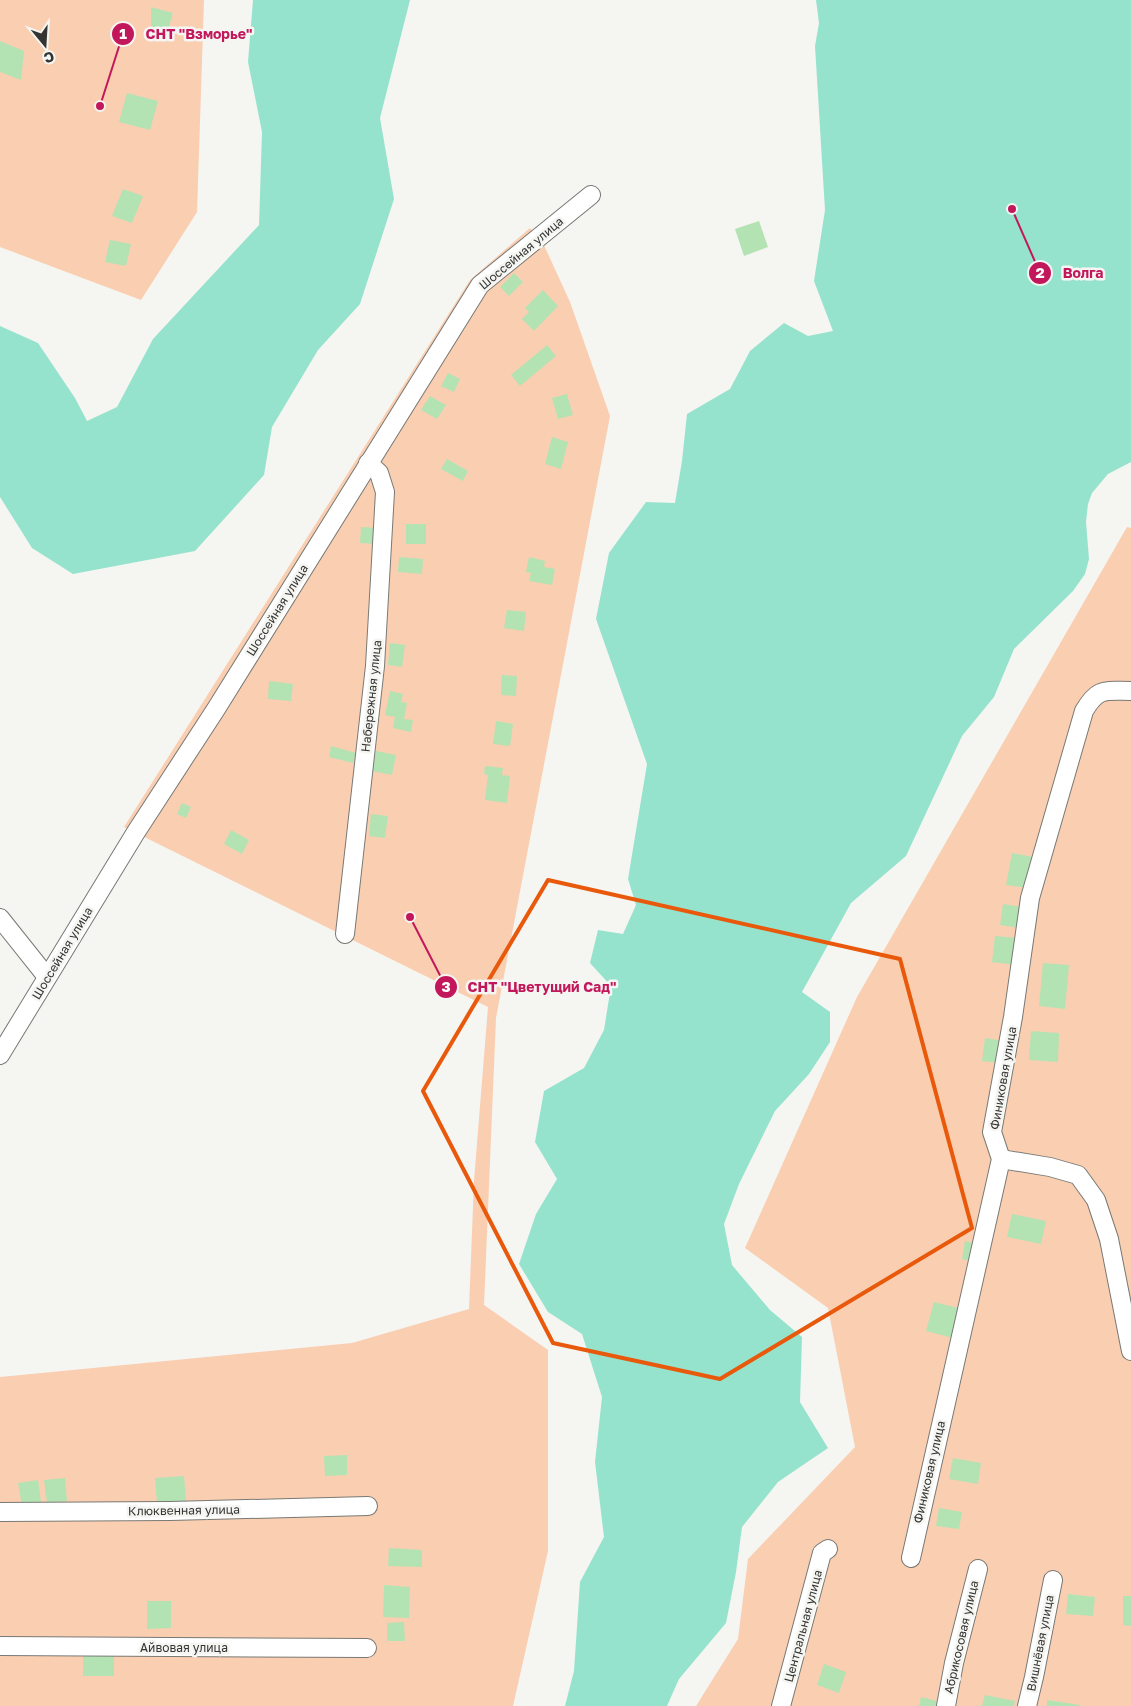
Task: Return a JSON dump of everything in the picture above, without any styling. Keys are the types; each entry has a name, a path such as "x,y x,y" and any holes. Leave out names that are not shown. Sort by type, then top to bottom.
{"street":[{"name":"Шоссейная улица","path":"0,1055 141,824 216,709 480,285 591,195"},
{"name":"Набережная улица","path":"344,934 375,666 385,492 379,473 368,463"},
{"name":"Финиковая улица","path":"911,1558 1002,1159 992,1132 1014,1017 1030,898 1084,711 1092,698 1098,693 1131,691"},
{"path":"0,918 47,977"},
{"path":"1002,1159 1050,1167 1078,1175 1096,1200 1108,1238 1131,1351"},
{"name":"Клюквенная улица","path":"0,1512 170,1511 368,1506"},
{"name":"Центральная улица","path":"781,1706 822,1553 828,1549"},
{"name":"Абрикосовая улица","path":"946,1706 954,1663 978,1569"},
{"name":"Вишнёвая улица","path":"1027,1706 1053,1580"},
{"name":"Айвовая улица","path":"0,1646 367,1648"}],"highlighted area":[{"path":"548,880 900,959 972,1228 720,1379 553,1343 423,1091"}],"shaded area":[{"path":"0,0 204,0 197,212 141,300 0,247"},
{"path":"253,0 410,0 380,118 394,199 360,304 318,350 272,427 264,475 195,551 73,574 32,548 0,497 0,326 38,343 75,398 87,421 117,407 153,339 259,225 262,132 248,62"},
{"path":"816,0 1131,0 1131,462 1108,474 1092,493 1088,504 1086,522 1089,559 1085,574 1073,591 1014,649 994,697 962,736 906,856 851,903 802,992 830,1012 830,1042 809,1074 775,1111 739,1184 724,1224 732,1265 770,1310 802,1337 800,1402 828,1448 778,1482 742,1527 726,1623 679,1679 667,1706 565,1706 574,1671 580,1582 604,1537 595,1462 602,1397 582,1334 548,1312 519,1264 536,1214 557,1179 535,1142 544,1091 584,1068 604,1030 611,986 590,963 598,930 623,934 636,905 628,879 647,764 596,619 609,553 646,502 675,503 687,414 730,389 750,351 784,323 808,336 833,331 814,281 825,210 815,46 819,23"},
{"path":"530,228 543,243 570,302 610,416 496,1018 484,1305 548,1350 548,1551 513,1706 0,1706 0,1377 352,1343 469,1309 474,1181 488,1007 124,827 470,280"},
{"path":"1127,527 1131,528 1131,1706 696,1706 738,1639 748,1559 855,1447 828,1308 745,1248 857,997"}],"building":[{"path":"151,7 173,13 165,40 151,36"},
{"path":"0,41 24,51 21,80 0,72"},
{"path":"127,93 158,101 150,130 119,122"},
{"path":"123,189 143,196 132,223 112,216"},
{"path":"759,221 768,247 744,256 735,229"},
{"path":"110,240 131,244 126,266 105,262"},
{"path":"514,273 523,282 509,296 500,287"},
{"path":"543,290 558,306 534,331 522,319 529,312 525,308"},
{"path":"547,345 556,356 520,386 511,375"},
{"path":"448,373 460,379 454,392 441,386"},
{"path":"567,394 573,415 558,419 552,398"},
{"path":"430,396 446,405 437,419 421,410"},
{"path":"552,437 568,442 561,469 545,464"},
{"path":"447,459 468,471 463,481 441,469"},
{"path":"406,524 426,524 426,544 406,544"},
{"path":"361,527 377,528 375,544 360,543"},
{"path":"399,557 423,559 422,574 398,572"},
{"path":"529,557 545,561 544,567 555,569 552,585 529,581 531,573 526,572"},
{"path":"507,610 526,612 524,631 504,628"},
{"path":"390,643 405,645 402,667 388,665"},
{"path":"502,675 517,676 516,696 501,695"},
{"path":"269,681 293,684 291,701 268,699"},
{"path":"390,691 403,694 401,702 407,703 404,719 413,720 411,732 393,728 395,717 385,715"},
{"path":"496,721 513,724 510,746 493,744"},
{"path":"331,746 356,753 353,763 329,757"},
{"path":"376,751 396,755 392,775 372,771"},
{"path":"485,766 503,768 502,775 510,776 507,803 485,800 488,775 484,774"},
{"path":"182,803 191,807 186,818 177,814"},
{"path":"371,814 388,816 385,838 369,836"},
{"path":"231,830 249,840 242,854 224,844"},
{"path":"1012,853 1033,857 1028,888 1006,885"},
{"path":"1003,904 1023,907 1019,928 1000,925"},
{"path":"995,936 1019,938 1016,965 992,962"},
{"path":"1043,963 1069,965 1065,1009 1039,1006"},
{"path":"1031,1031 1059,1033 1058,1062 1029,1060"},
{"path":"985,1038 1004,1041 1000,1063 982,1061"},
{"path":"1012,1214 1046,1221 1041,1244 1007,1237"},
{"path":"965,1241 978,1244 974,1262 962,1259"},
{"path":"934,1302 962,1309 953,1338 926,1331"},
{"path":"347,1455 347,1475 325,1476 324,1456"},
{"path":"953,1458 981,1463 978,1484 949,1479"},
{"path":"184,1476 186,1501 157,1503 155,1478"},
{"path":"65,1478 67,1501 47,1503 44,1480"},
{"path":"38,1480 41,1502 22,1506 18,1483"},
{"path":"939,1508 962,1512 959,1529 936,1526"},
{"path":"389,1548 422,1550 422,1567 388,1566"},
{"path":"384,1585 410,1587 409,1618 383,1617"},
{"path":"1068,1594 1095,1597 1093,1616 1066,1614"},
{"path":"1123,1596 1131,1596 1131,1626 1123,1625"},
{"path":"147,1601 171,1601 171,1628 147,1629"},
{"path":"404,1622 405,1641 387,1641 387,1623"},
{"path":"83,1653 114,1653 114,1676 83,1676"},
{"path":"824,1664 846,1672 839,1693 817,1685"},
{"path":"985,1695 1015,1701 1014,1706 982,1706"},
{"path":"921,1697 941,1702 940,1706 919,1706"},
{"path":"1047,1700 1080,1705 1080,1706 1047,1706"}],"place":[{"name":"СНТ \"Взморье\"","path":"100,106"},
{"name":"Волга","path":"1012,209"},
{"name":"СНТ \"Цветущий Сад\"","path":"410,917"}]}
